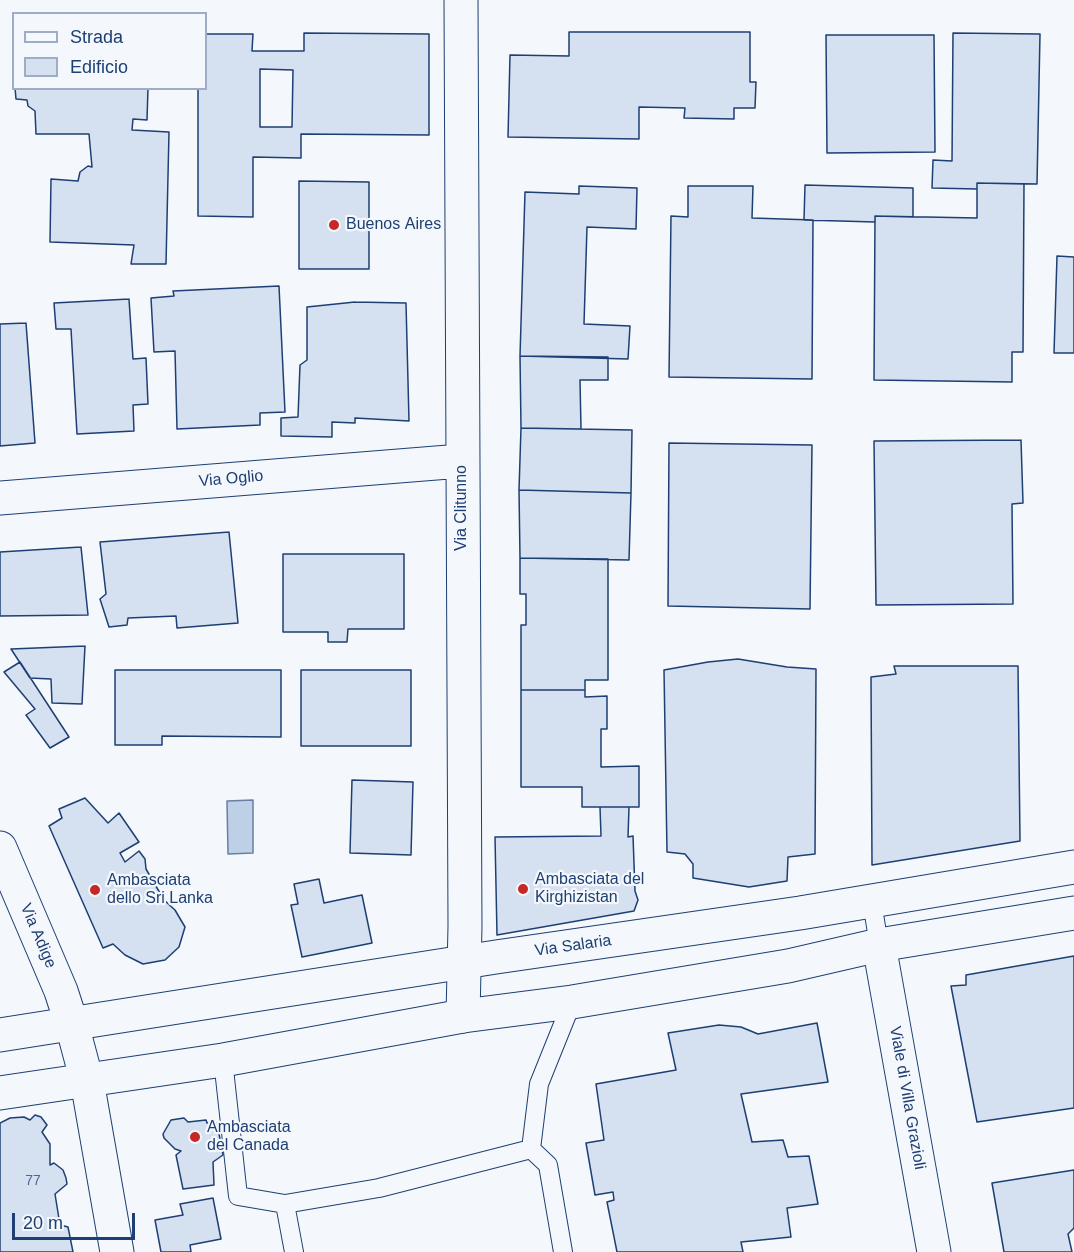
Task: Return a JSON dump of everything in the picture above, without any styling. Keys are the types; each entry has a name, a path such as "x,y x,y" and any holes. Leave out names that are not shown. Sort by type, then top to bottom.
{"street":[{"name":"Via Clitunno","path":"460,0 463,1016"},
{"name":"Via Oglio","path":"0,498 461,461"},
{"name":"Via Adige","path":"0,848 61,991 72,1025"},
{"name":"Via Salaria","path":"0,1035 464,962 872,902 1074,867"},
{"path":"0,1093 223,1059 463,1016 572,1002 788,966 879,945 1074,913"},
{"name":"Viale di Villa Grazioli","path":"879,945 934,1252"},
{"path":"72,1025 87,1081 117,1252"}],"lane":[{"path":"872,902 879,945"},
{"path":"531,1149 539,1084 572,1002"},
{"path":"223,1059 238,1197 285,1204 379,1188 531,1149"},
{"path":"531,1149 548,1165 563,1252"},
{"path":"285,1204 294,1252"}],"water":[{"path":"253,800 253,853 228,854 227,801"}],"building":[{"path":"569,32 750,32 750,82 756,82 755,108 734,108 734,119 684,118 685,108 639,107 639,139 508,137 510,55 569,56"},
{"path":"304,33 429,34 429,135 301,134 301,158 253,157 253,217 198,216 198,90 207,90 207,34 253,34 252,51 304,51","holes":["260,69 293,70 292,127 260,127"]},
{"path":"953,33 1040,34 1037,184 977,183 977,189 932,188 933,160 952,161"},
{"path":"826,35 934,35 935,152 827,153"},
{"path":"15,90 148,90 147,120 133,119 132,130 169,132 166,264 131,264 134,245 50,242 51,179 78,181 80,172 88,166 92,167 89,134 36,134 35,111 28,106 27,100 16,99"},
{"name":"Buenos Aires","path":"299,181 369,182 369,269 299,269"},
{"path":"977,183 1024,184 1023,352 1012,352 1012,382 874,380 875,216 977,218"},
{"path":"805,185 913,188 913,217 875,216 875,222 804,220"},
{"path":"579,186 637,188 636,229 587,227 584,324 630,326 628,359 520,356 525,192 579,194"},
{"path":"688,186 753,186 752,218 813,220 812,379 669,377 671,216 688,217"},
{"path":"1057,256 1074,257 1074,353 1054,353"},
{"path":"279,286 285,412 260,413 260,425 177,429 175,351 154,352 151,298 174,296 173,291"},
{"path":"129,299 133,359 146,358 148,404 133,405 134,431 77,434 71,329 56,329 54,303"},
{"path":"355,302 406,303 409,421 355,418 355,423 332,422 332,437 281,436 281,418 298,417 300,365 307,360 307,307"},
{"path":"26,323 35,443 0,446 0,324"},
{"path":"520,356 608,357 608,380 580,380 581,429 521,428"},
{"path":"521,428 632,430 631,493 519,490"},
{"path":"1021,440 1023,503 1012,504 1013,604 876,605 874,441"},
{"path":"669,443 812,445 810,609 668,606"},
{"path":"519,490 631,493 629,560 520,558"},
{"path":"229,532 238,623 177,628 176,616 128,618 127,625 109,627 100,599 106,594 100,542"},
{"path":"81,547 88,615 0,616 0,552"},
{"path":"283,554 404,554 404,629 348,629 347,642 328,642 328,632 283,632"},
{"path":"520,558 608,559 608,680 585,680 585,690 521,690 521,625 526,625 526,594 520,594"},
{"path":"85,646 82,704 52,703 51,679 30,678 11,649"},
{"path":"738,659 816,669 815,854 788,857 787,881 749,887 693,878 693,864 685,854 667,852 664,670"},
{"path":"20,662 69,737 50,748 26,715 35,709 4,672"},
{"path":"894,666 1018,666 1020,841 872,865 871,677 896,674"},
{"path":"115,670 281,670 281,737 162,736 162,745 115,745"},
{"path":"301,670 411,670 411,746 301,746"},
{"path":"521,690 585,690 585,697 607,696 607,729 601,729 601,767 639,766 639,807 582,807 582,787 521,787"},
{"path":"352,780 413,782 411,855 350,853"},
{"path":"85,798 108,823 119,813 139,842 120,853 125,862 139,851 145,859 146,869 164,900 175,910 185,927 179,947 165,960 143,964 125,955 113,944 103,948 49,826 62,818 59,809"},
{"path":"600,807 629,807 628,837 633,836 635,891 638,900 634,911 497,935 495,837 601,836"},
{"path":"319,879 324,903 362,895 372,943 302,957 291,905 298,904 294,884"},
{"path":"1074,956 1074,1108 977,1122 951,986 966,985 966,975"},
{"path":"817,1023 828,1082 741,1094 752,1142 783,1140 788,1157 809,1156 818,1204 787,1208 791,1237 741,1242 743,1252 617,1252 607,1202 614,1200 613,1192 595,1195 586,1143 604,1140 596,1084 676,1070 668,1033 719,1025 741,1027 758,1034"},
{"path":"35,1115 41,1117 47,1125 42,1132 50,1144 50,1165 54,1163 63,1170 66,1178 67,1184 55,1194 60,1225 68,1227 73,1252 0,1252 0,1123 10,1118 24,1117 30,1120"},
{"path":"184,1118 188,1122 206,1120 207,1123 217,1123 223,1155 213,1162 214,1185 183,1189 176,1155 181,1151 175,1149 163,1134 171,1120"},
{"path":"1074,1170 1074,1228 1068,1234 1072,1252 1004,1252 992,1183"},
{"path":"213,1198 221,1239 190,1245 191,1252 161,1252 155,1220 183,1215 180,1204"}],"place":[{"name":"Buenos Aires","path":"334,225"},
{"name":"Ambasciata del Kirghizistan","path":"523,889"},
{"name":"Ambasciata dello Sri Lanka","path":"95,890"},
{"name":"Ambasciata del Canada","path":"195,1137"}]}
